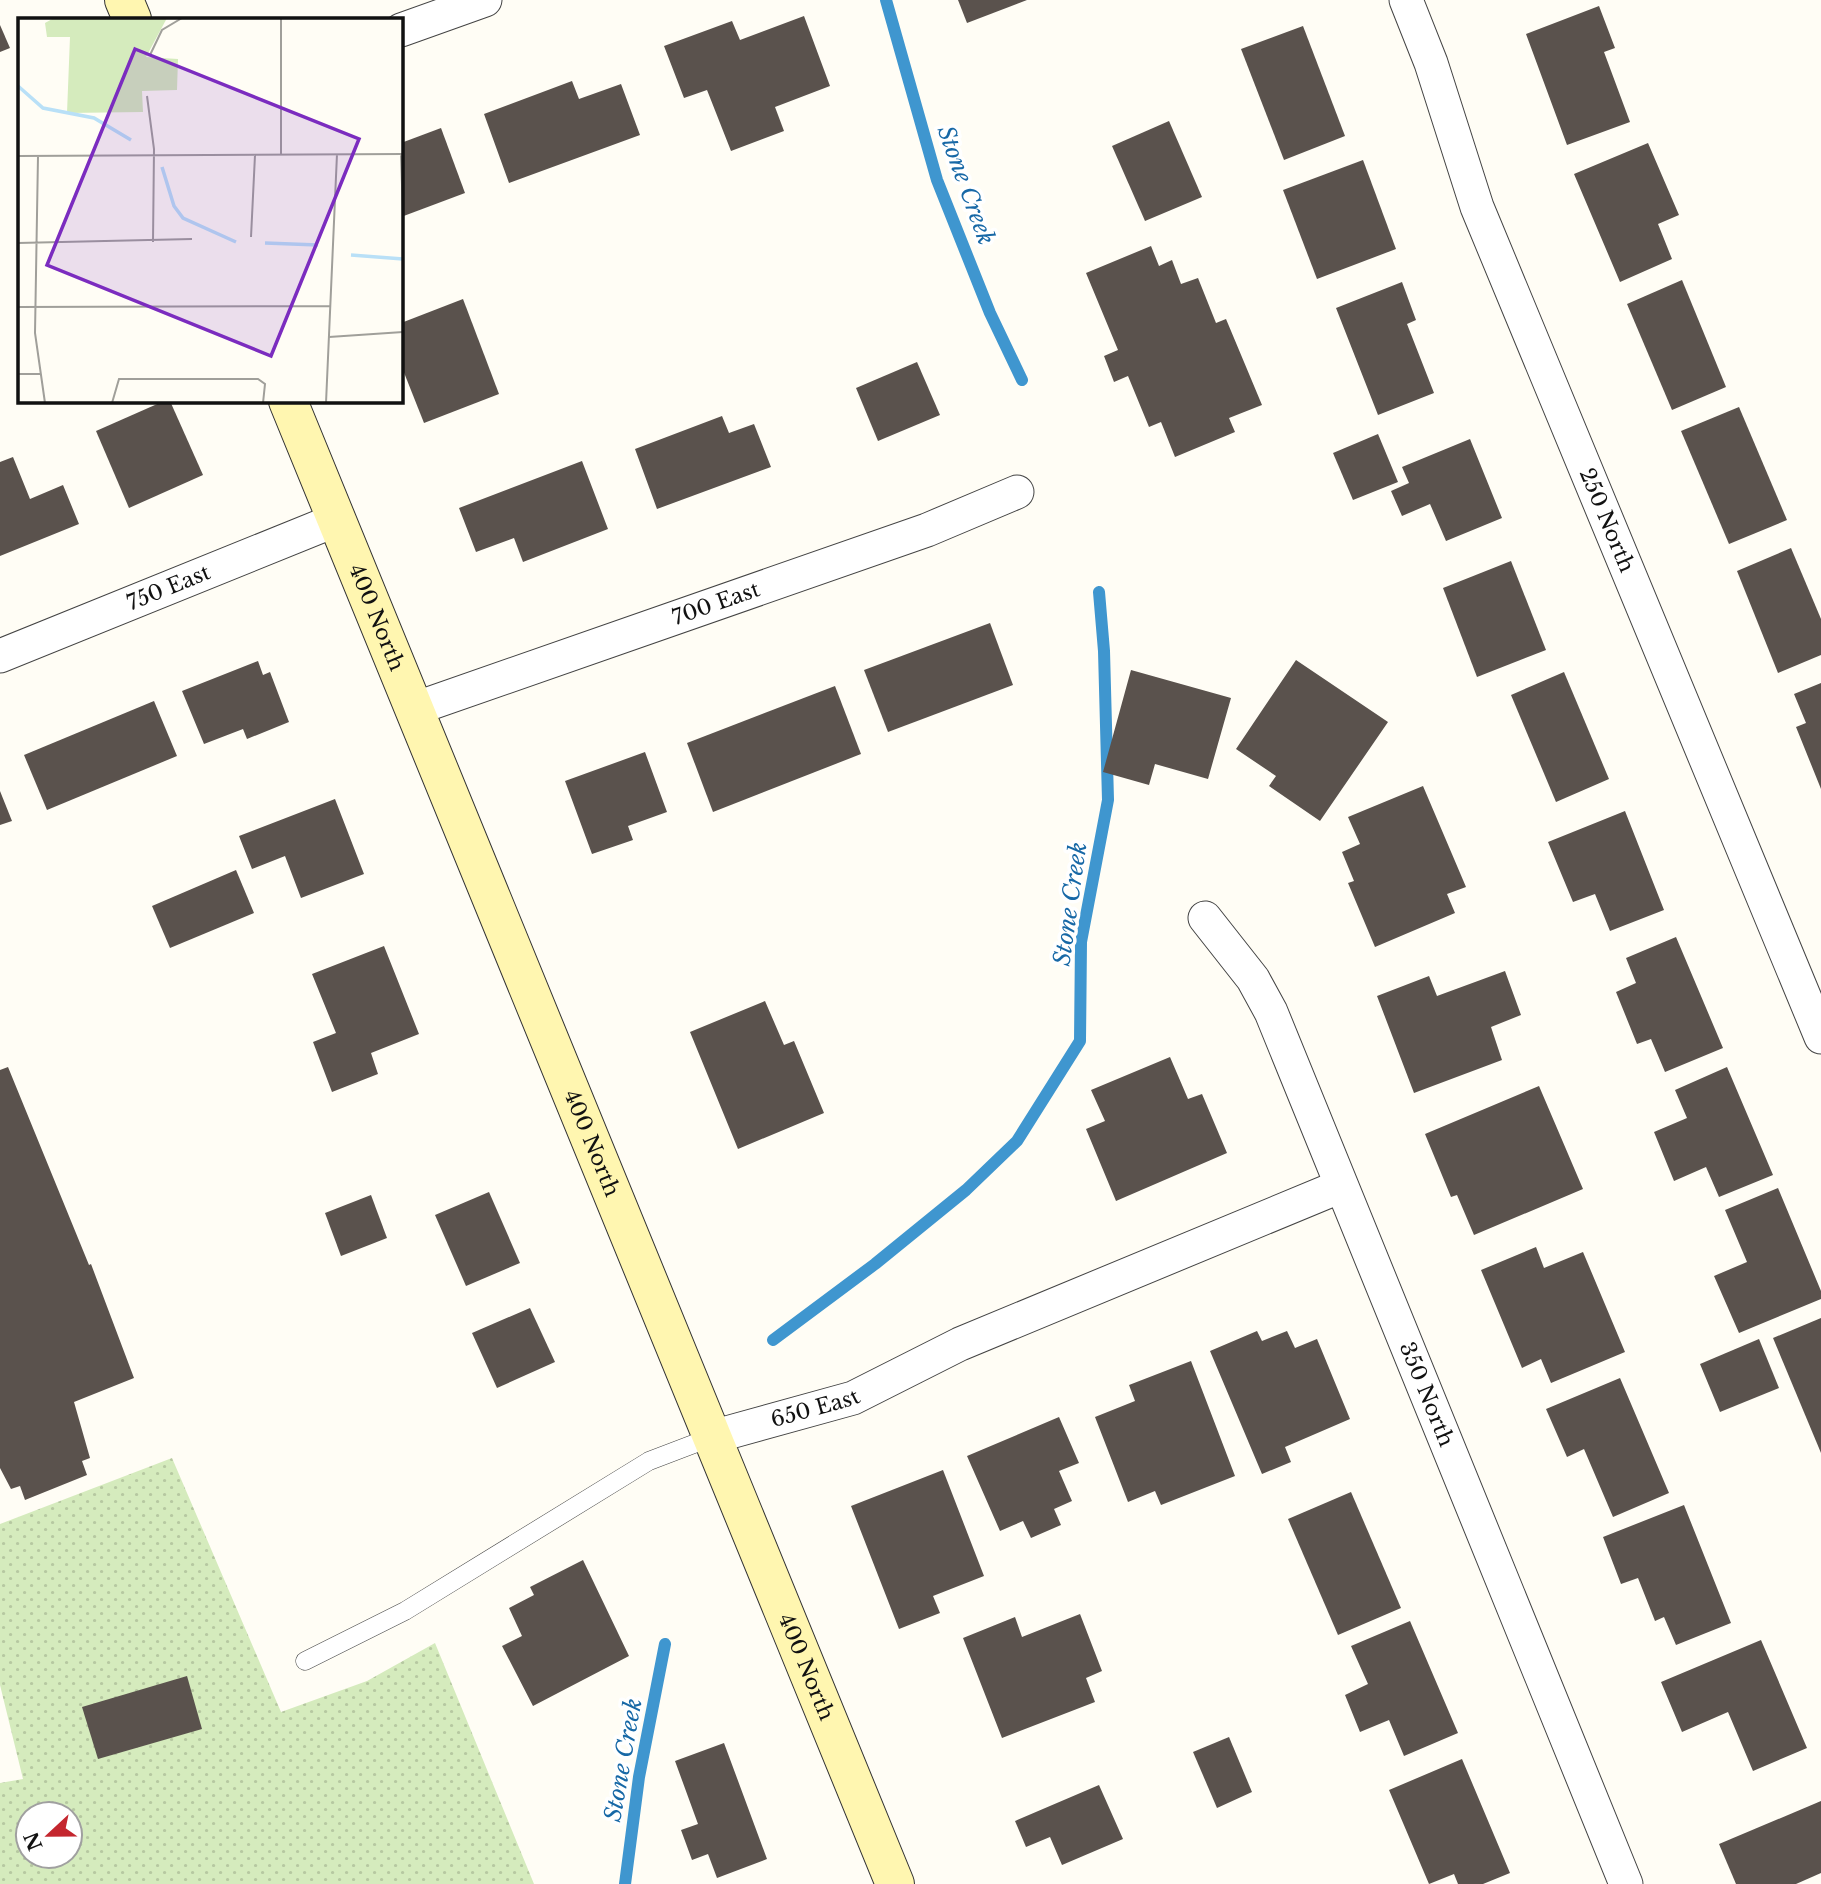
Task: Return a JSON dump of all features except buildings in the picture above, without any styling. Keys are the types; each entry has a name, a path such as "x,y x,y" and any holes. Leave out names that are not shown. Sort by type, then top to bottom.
{"main road":[{"path":"124,0 132,18"},
{"name":"400 North","path":"288,402 895,1884"}],"street":[{"path":"402,30 485,0"},
{"name":"250 North","path":"1406,0 1431,63 1477,207 1821,1037"},
{"name":"700 East","path":"414,709 927,530 1017,492"},
{"name":"750 East","path":"0,656 337,520"},
{"name":"350 North","path":"1205,918 1253,979 1271,1012 1626,1884"},
{"name":"650 East","path":"712,1437 853,1398 960,1344 1341,1186"}],"lane":[{"name":"650 East","path":"305,1661 405,1611 649,1461 712,1437"}],"green space":[{"path":"172,1458 281,1712 367,1681 435,1643 534,1884 0,1884 0,1783 23,1779 0,1685 0,1524"}],"waterway":[{"name":"Stone Creek","path":"886,0 937,180 990,313 1022,380"},
{"name":"Stone Creek","path":"773,1340 875,1264 966,1190 1017,1141 1080,1041 1081,942 1108,800 1104,651 1099,592"},
{"name":"Stone Creek","path":"625,1884 639,1777 665,1644"}]}
